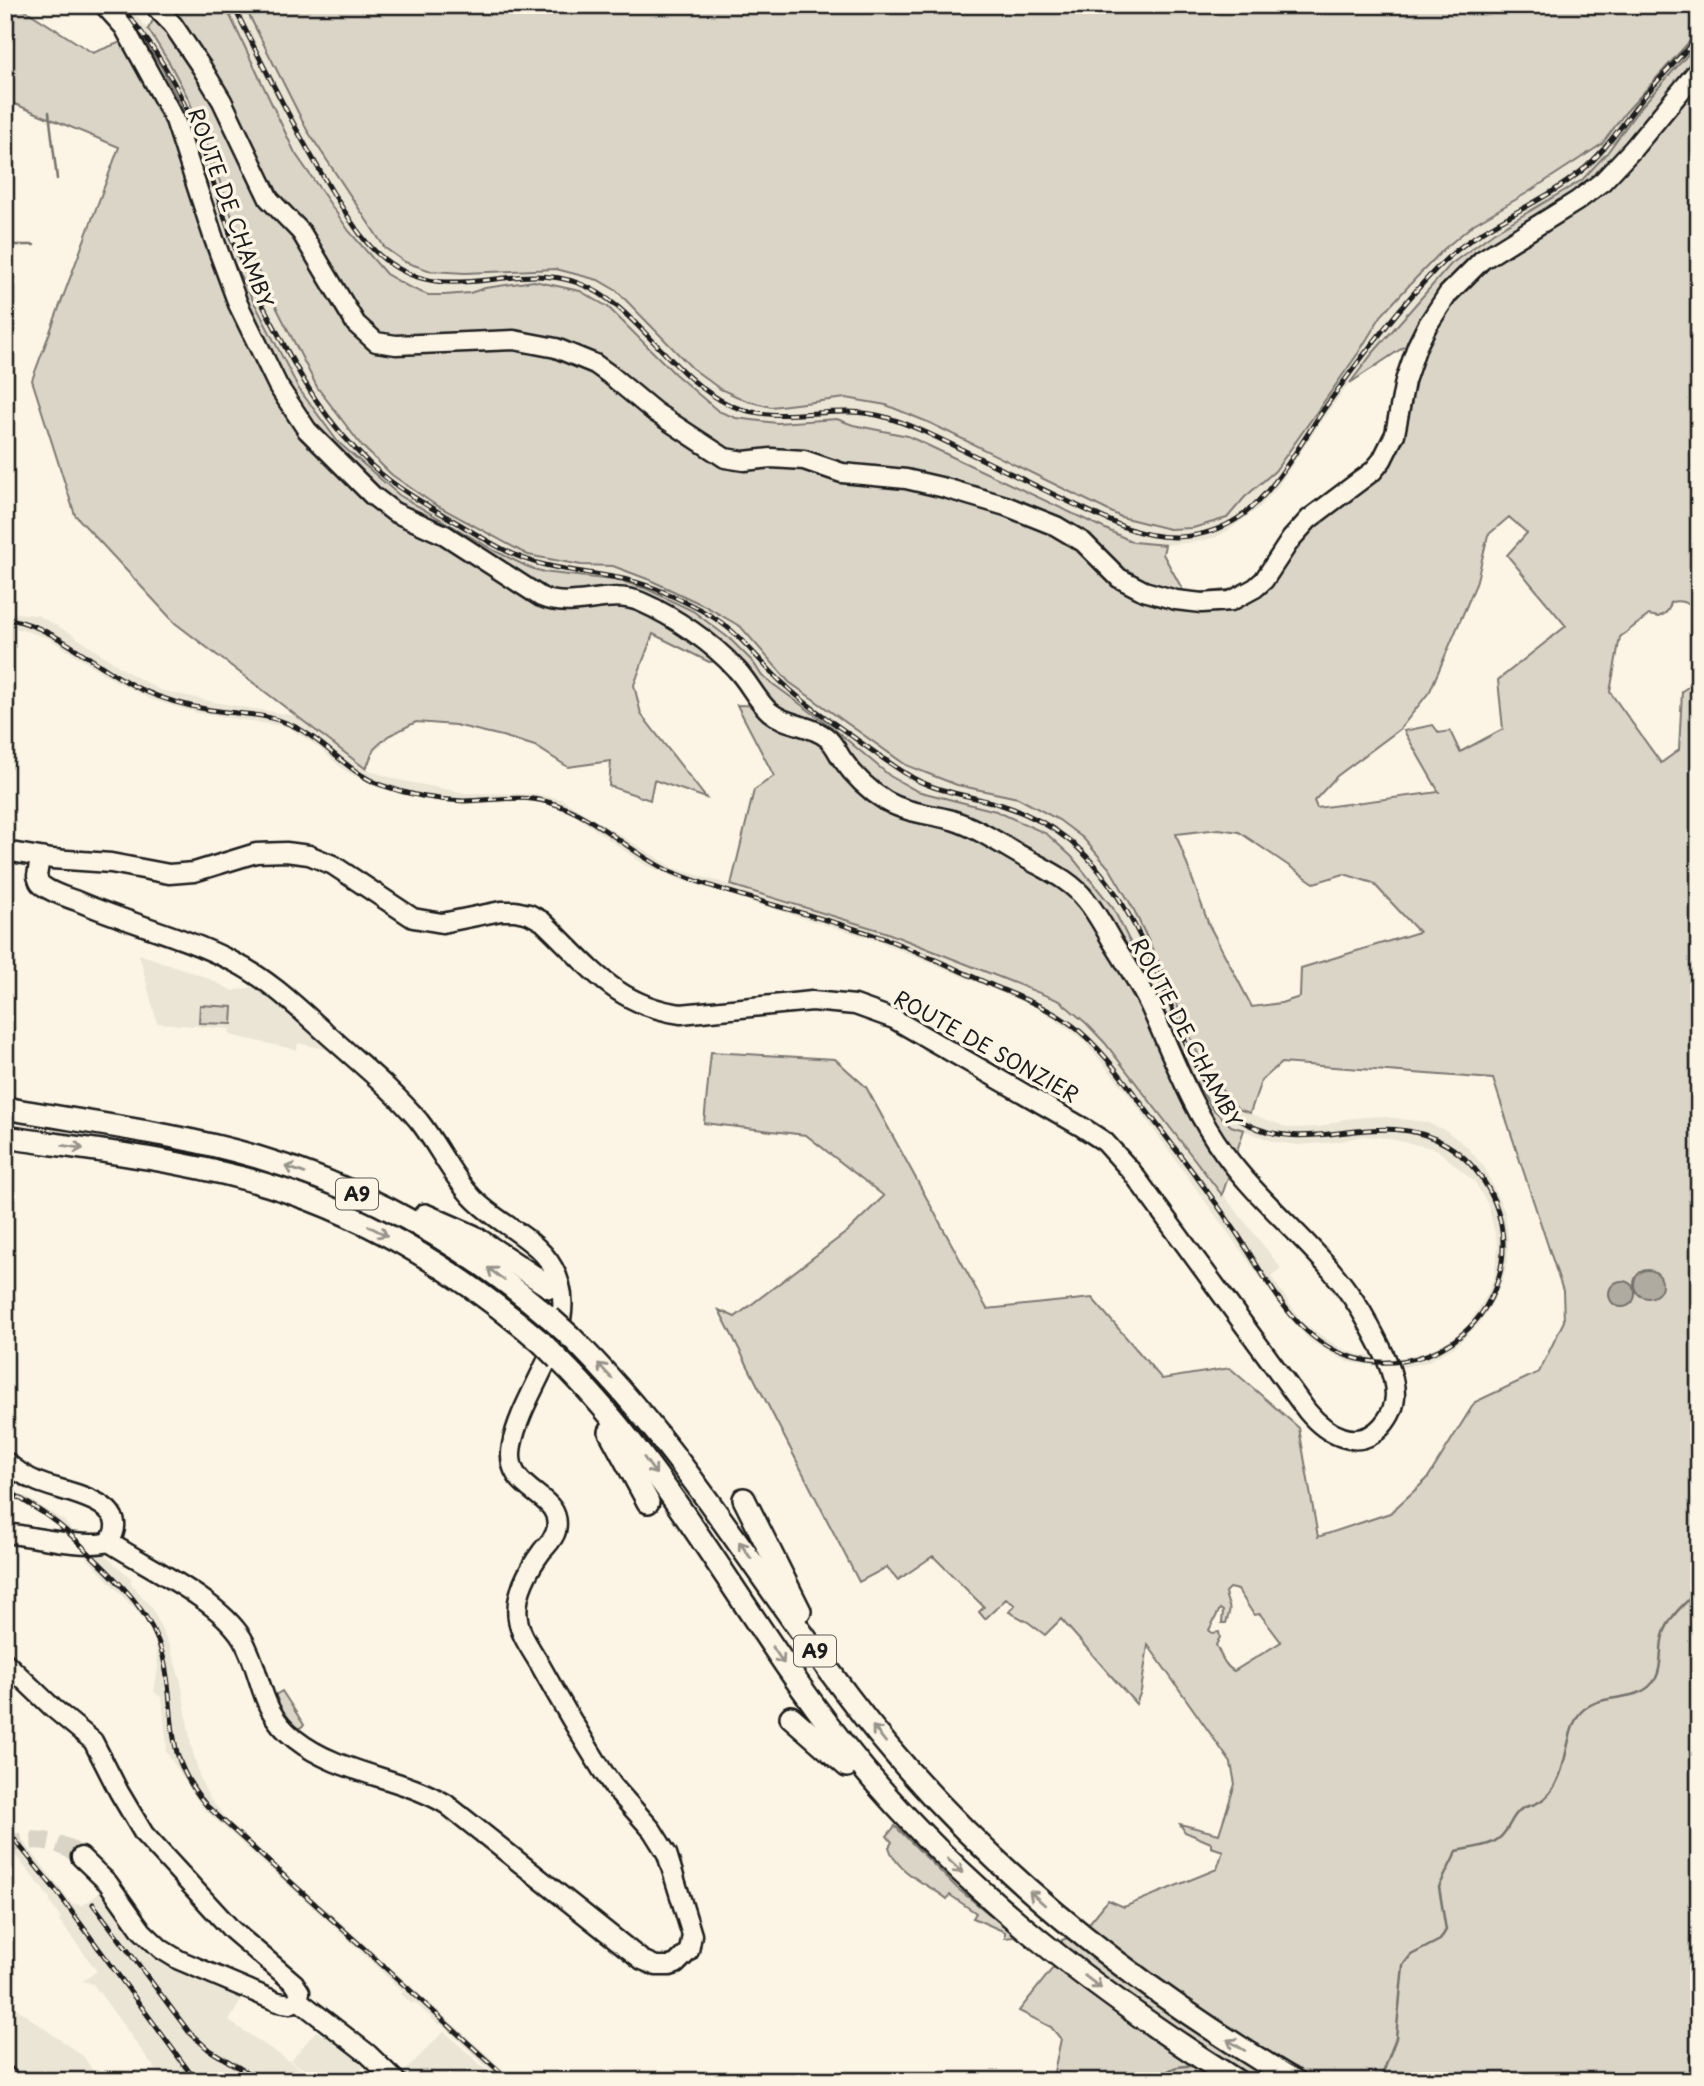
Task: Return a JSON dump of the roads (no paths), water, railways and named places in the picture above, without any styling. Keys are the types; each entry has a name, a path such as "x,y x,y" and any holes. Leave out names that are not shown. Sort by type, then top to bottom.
{"highway":[{"name":"A9","path":"5,1108 138,1131 256,1157 340,1186 407,1218 460,1249 503,1279 550,1317 619,1386 678,1458 831,1672 888,1746 943,1808 1006,1870 1089,1942 1192,2017 1295,2081"},
{"name":"A9","path":"5,1137 150,1158 261,1184 299,1196 396,1240 455,1276 510,1317 606,1409 655,1473 778,1655 841,1741 920,1833 1038,1941 1110,1996 1237,2081"},
{"path":"340,1186 407,1207 456,1227 496,1250 550,1287"},
{"path":"553,1358 621,1449 648,1502"},
{"path":"744,1499 831,1672"},
{"path":"791,1717 920,1833"}],"main road":[{"path":"5,2076 10,2081"}],"street":[{"name":"ROUTE DE CHAMBY","path":"104,5 124,26 175,120 238,304 284,396 322,447 372,495 394,512 445,535 541,597 552,602 570,603 622,596 645,604 723,654 775,716 784,722 816,731 827,738 858,780 889,803 977,829 1071,885 1087,901 1137,982 1180,1077 1222,1150 1238,1171 1335,1273 1356,1299"},
{"path":"154,5 185,40 222,101 262,189 301,232 356,324 376,342 396,345 514,340 556,348 609,373 655,412 725,458 744,461 771,458 804,460 842,473 921,481 981,499 1071,534 1095,552 1111,571 1126,583 1161,597 1202,604 1231,601 1255,588 1264,580 1282,550 1300,528 1320,509 1373,471 1382,460 1395,434 1405,381 1417,346 1448,294 1482,260 1577,201 1603,181 1699,69"},
{"path":"5,850 40,858 37,876 45,888 209,950 257,974 395,1094 431,1137 472,1198 535,1246 546,1258 558,1282 563,1309 553,1358 530,1393 515,1430 511,1458 516,1475 523,1484 548,1502 554,1512 556,1529 521,1587 517,1617 521,1630 569,1716 608,1778 652,1830 667,1854 692,1935 692,1945 685,1956 670,1966 656,1966 642,1960 446,1804 415,1789 331,1760 296,1740 280,1725 266,1704 249,1652 240,1635 223,1616 181,1585 108,1542 88,1543 5,1533"},
{"name":"ROUTE DE SONZIER","path":"40,858 111,863 170,874 207,869 256,853 286,852 309,855 333,864 413,918 442,923 501,911 529,914 542,921 614,989 630,1000 663,1011 681,1014 834,1002 855,1005 894,1019 1105,1142 1132,1172 1311,1416 1341,1438 1354,1440 1374,1433 1384,1424 1390,1415 1395,1397 1394,1383 1382,1352 1356,1299"},
{"path":"5,1461 40,1483 96,1501 106,1507 115,1529 108,1542"},
{"path":"5,1662 53,1708 93,1741 118,1792 144,1833 232,1930 294,1983 300,1992 298,2000 290,2004 278,2002 168,1954 150,1940 108,1883 81,1857"},
{"path":"298,2000 368,2054 396,2081"}],"waterway":[{"path":"49,112 57,179"},
{"path":"5,245 34,245"},
{"path":"1380,2081 1396,2038 1403,1965 1411,1955 1440,1940 1446,1930 1439,1887 1457,1851 1494,1842 1505,1833 1520,1810 1539,1802 1550,1793 1562,1770 1573,1726 1581,1712 1599,1701 1631,1695 1649,1687 1658,1673 1662,1641 1669,1622 1699,1590"},
{"path":"1156,2081 1175,2068 1198,2067"}],"tunnel":[{"path":"5,1846 25,1841 45,1841 64,1846 81,1857"}],"railway":[{"path":"5,618 59,638 123,680 157,696 211,710 280,720 313,737 356,772 381,785 411,794 443,799 464,801 527,798 564,807 667,870 889,940 1032,1002 1072,1025 1106,1057 1216,1203 1296,1321 1329,1347 1348,1356 1375,1362 1402,1361 1440,1349 1467,1330 1486,1307 1495,1289 1503,1258 1503,1235 1498,1212 1481,1177 1454,1149 1421,1134 1394,1129 1288,1135 1262,1130 1237,1118 1225,1108 1198,1070 1144,943 1119,898 1088,858 1062,835 1002,805 957,794 913,778 802,700 733,632 701,610 666,593 634,582 561,569 512,553 414,498 371,465 327,416 295,365 237,253 200,142 180,96 157,55 120,5"},
{"path":"233,5 319,170 350,220 376,252 408,273 432,280 456,282 529,276 553,277 578,283 618,307 689,377 730,405 768,414 846,412 885,417 926,433 1124,527 1168,537 1212,531 1240,517 1252,507 1286,467 1364,355 1436,269 1470,240 1562,185 1589,165 1646,94 1699,36"},
{"path":"5,1488 69,1534 115,1579 144,1614 163,1656 176,1750 182,1768 207,1806 510,2081"},
{"path":"5,1828 58,1893 196,2081"},
{"path":"93,1904 189,2032 208,2049 261,2081"}]}
